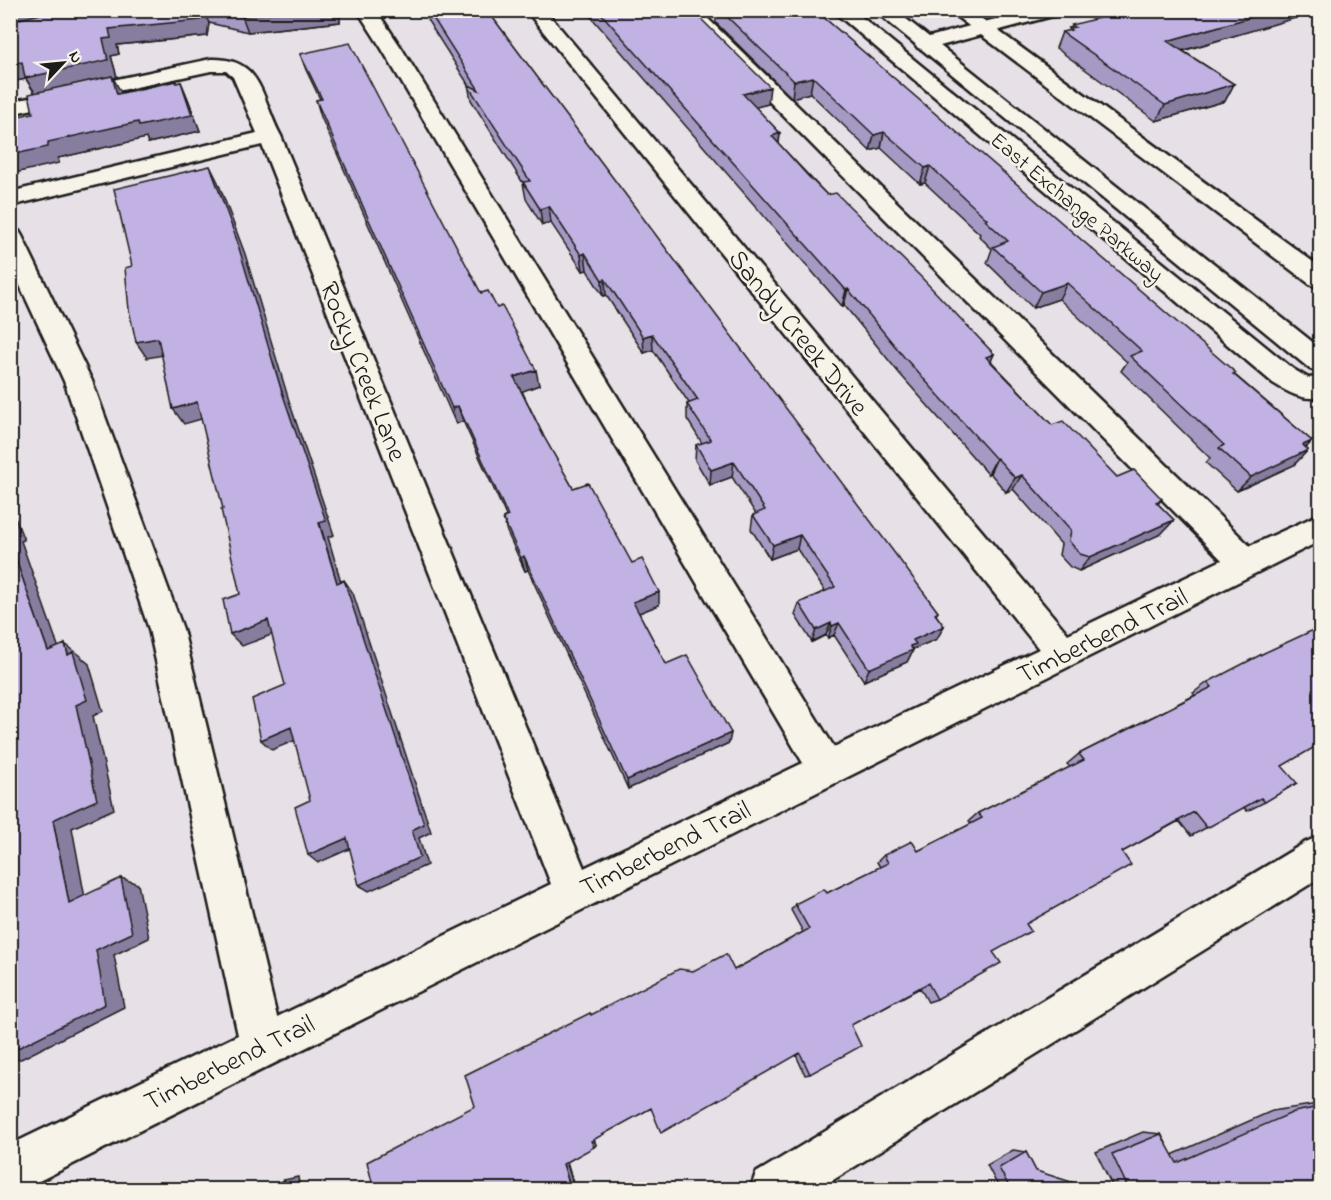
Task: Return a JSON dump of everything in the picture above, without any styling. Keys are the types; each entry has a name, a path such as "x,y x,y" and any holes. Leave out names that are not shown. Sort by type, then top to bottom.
{"street":[{"path":"366,10 392,49 827,770"},
{"name":"Sandy Creek Drive","path":"535,10 1064,653"},
{"path":"688,10 1247,564"},
{"name":"East Exchange Parkway","path":"841,10 1283,376 1297,385 1311,389 1320,387"},
{"name":"East Exchange Parkway","path":"883,10 1320,362"},
{"path":"957,10 1320,279"},
{"path":"925,44 1053,10"},
{"name":"Rocky Creek Lane","path":"10,108 179,70 228,64 236,66 251,90 270,135 574,893"},
{"path":"10,199 270,135"},
{"path":"10,236 78,381 166,629 262,1046"},
{"name":"Timberbend Trail","path":"10,1170 1320,527"},
{"path":"773,1190 1320,856"}],"building":[{"path":"59,10 201,10 200,20 109,29 111,38 103,39 108,60 25,78 22,62 10,64 10,21"},
{"path":"219,10 292,10 242,16"},
{"path":"428,10 487,10 902,563 938,612 935,614 944,626 913,640 916,644 910,646 913,650 869,669 839,623 832,626 831,623 816,630 799,603 835,587 800,535 773,545 753,515 765,510 734,462 711,470 696,445 711,440 687,404 698,400 652,334 643,337 605,279 602,280 585,253 581,255 549,206 540,209 523,182 530,181 467,84 479,90"},
{"path":"598,10 662,10 668,17 694,12 770,87 743,94 780,133 772,136 808,176 827,195 836,193 921,277 994,354 986,357 1052,425 1063,421 1117,477 1134,470 1162,499 1156,502 1174,520 1090,557 1080,554 1069,541 1071,530 1022,475 1015,478 996,459 904,357 848,289 846,290"},
{"path":"720,10 815,10 1236,373 1233,374 1312,441 1303,445 1308,450 1251,477 1219,448 1224,445 1130,356 1142,351 1067,283 1041,292 993,247 1008,241 930,166 925,168 884,132 874,135 813,77 794,81"},
{"path":"1129,10 1276,10 1167,41 1234,84 1165,105 1062,32 1075,27 1072,25"},
{"path":"350,43 481,293 488,291 497,308 502,306 536,370 514,377 544,437 573,488 588,483 632,563 642,559 659,592 633,602 666,664 687,655 731,733 627,780 524,556 521,558 503,518 508,516 458,406 452,408 316,100 322,99 300,54"},
{"path":"112,76 117,94 176,81 176,83 181,82 192,115 139,126 138,122 48,142 48,147 10,155 10,118 33,113 29,94"},
{"path":"210,166 236,238 281,389 326,521 319,523 337,583 344,580 424,824 412,830 420,857 359,885 347,838 308,855 295,807 310,800 291,727 261,740 252,699 285,685 268,620 230,634 223,600 240,594 221,509 223,509 197,402 173,409 158,338 136,342 129,310 125,268 132,266 114,189"},
{"path":"10,543 48,651 65,644 68,655 73,652 87,700 76,705 97,800 53,820 69,903 121,878 132,933 96,950 105,1004 10,1052"},
{"path":"1320,627 1320,744 1282,766 1297,783 1265,802 1261,798 1207,828 1194,812 1122,852 1131,865 1026,924 1031,931 993,952 1001,963 937,999 928,983 851,1025 861,1046 810,1074 800,1053 661,1133 651,1108 591,1141 594,1147 563,1164 571,1190 374,1190 367,1162 475,1106 465,1075 590,1013 591,1015 679,969 693,971 726,954 734,970 809,929 795,904 824,889 827,893 888,863 884,855 912,841 918,851 982,818 978,813 1084,760 1079,754 1212,687 1208,682"},
{"path":"1320,1107 1320,1190 1129,1190 1112,1154 1161,1134 1177,1163 1294,1112"},
{"path":"1026,1152 1036,1171 1096,1190 1011,1190 999,1168"},
{"path":"284,1180 286,1190 265,1190"}]}
